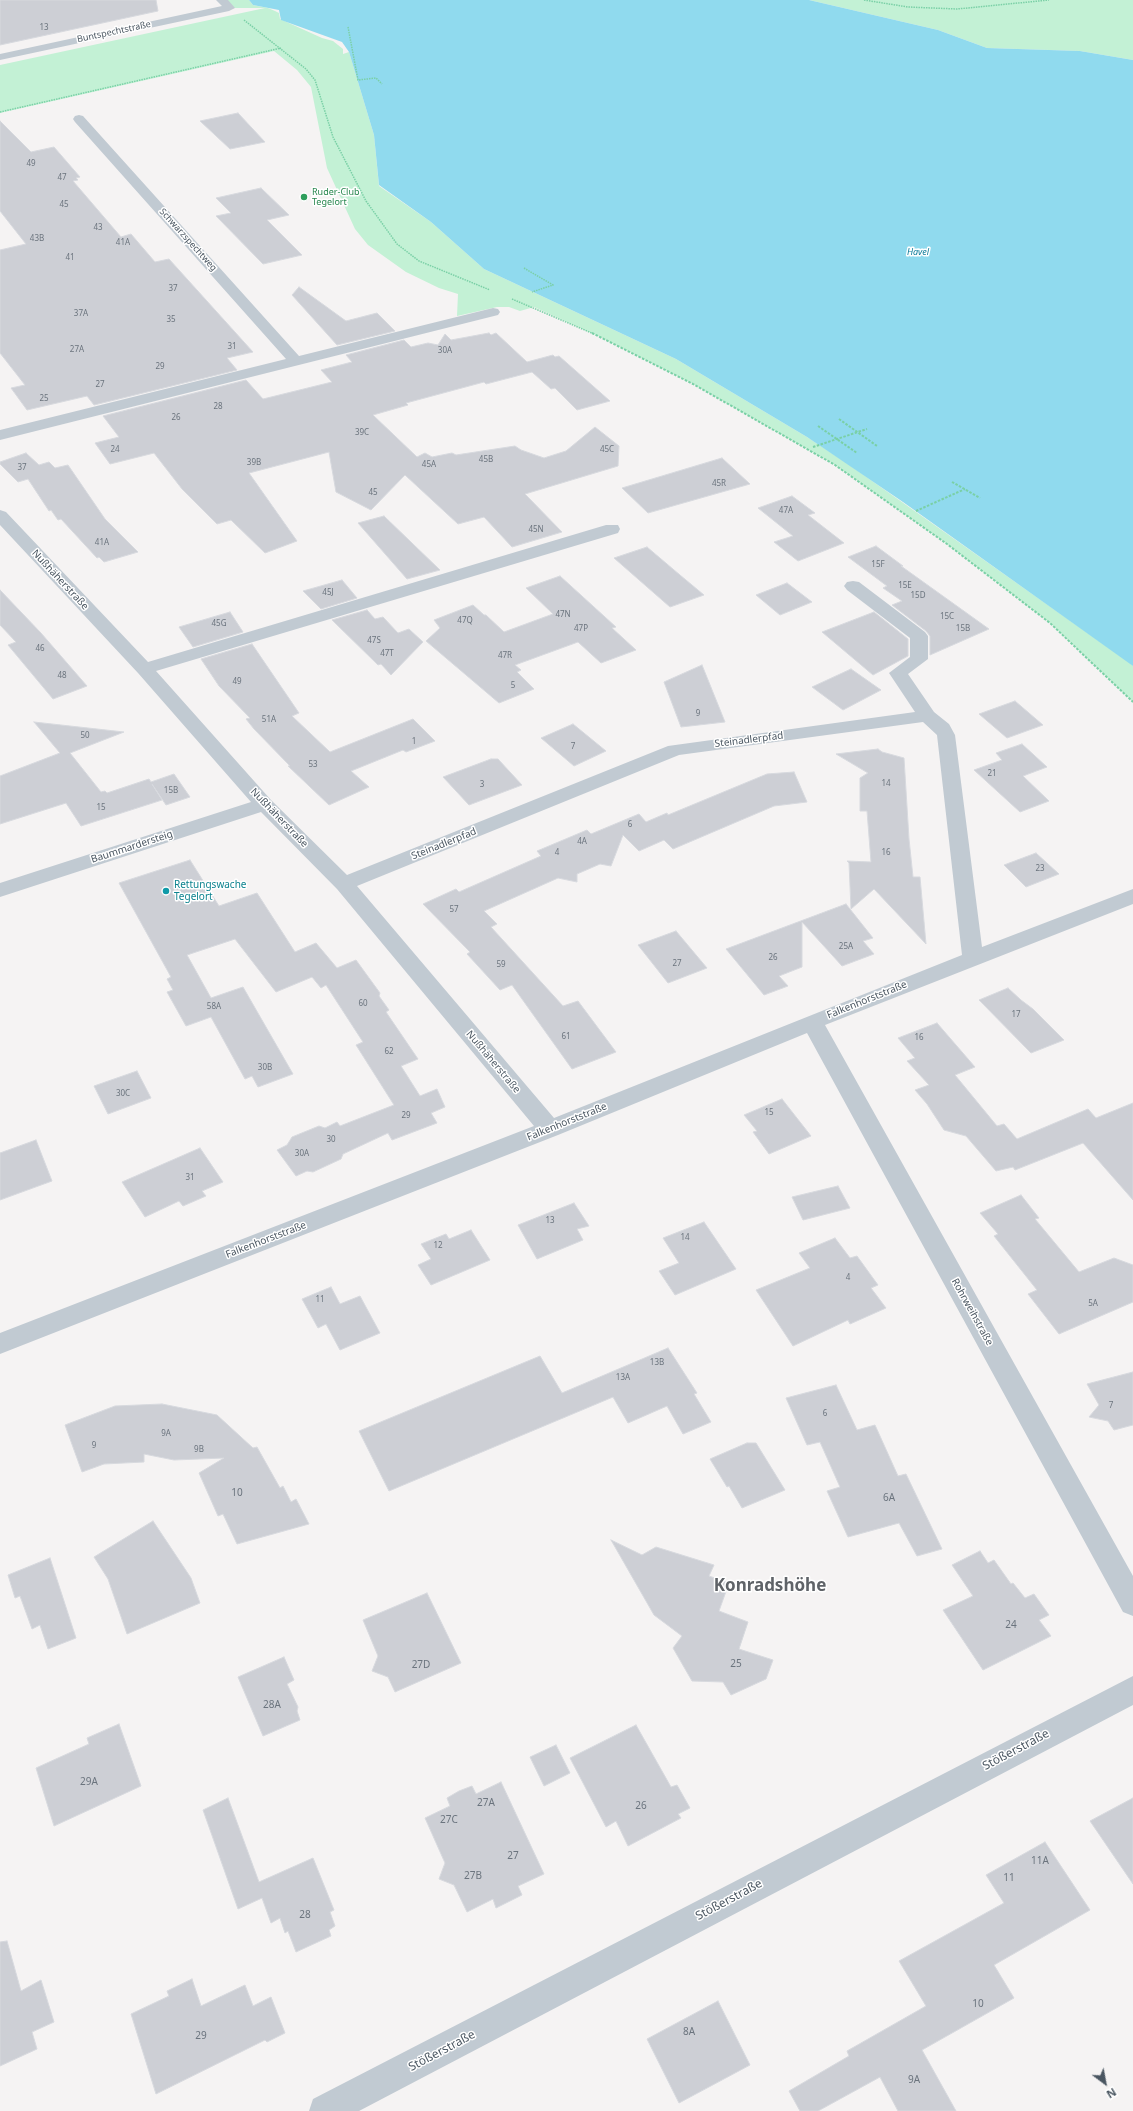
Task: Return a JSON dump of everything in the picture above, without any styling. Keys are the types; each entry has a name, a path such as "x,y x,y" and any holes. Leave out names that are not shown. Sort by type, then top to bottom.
{"street":[{"name":"Buntspechtstraße","path":"0,57 225,4"},
{"name":"Schwarzspechtweg","path":"79,119 296,361"},
{"path":"0,436 493,312"},
{"name":"Nußhäherstraße","path":"0,515 144,669 264,804 344,884 550,1129"},
{"path":"144,669 612,529"},
{"path":"0,542 19,536"},
{"path":"853,586 919,636 919,659 898,673 927,716 942,728 946,735 973,958"},
{"name":"Steinadlerpfad","path":"344,884 675,750 927,716"},
{"name":"Baummardersteig","path":"0,890 264,804"},
{"name":"Falkenhorststraße","path":"0,1344 550,1129 812,1022 1133,896"},
{"name":"Rohrweihstraße","path":"812,1022 1133,1603"},
{"name":"Stößerstraße","path":"326,2111 1133,1690"}],"path":[{"path":"864,0 908,7 957,9 1049,0"},
{"path":"225,4 282,48 306,69 315,80 333,137 366,201 397,244 419,261 494,292"},
{"path":"348,27 358,80 376,78 382,84"},
{"path":"0,112 282,48"},
{"path":"524,268 553,285 532,292"},
{"path":"508,297 618,346 693,384 835,465 947,544 1050,622 1133,702"},
{"path":"838,419 877,446"},
{"path":"818,426 857,453"},
{"path":"813,447 867,429"},
{"path":"952,482 980,498"},
{"path":"916,511 965,489"}],"green space":[{"path":"225,0 249,0 253,5 268,8 279,13 280,19 322,38 333,41 343,49 343,54 349,52 374,135 379,186 431,222 484,269 676,359 807,437 848,464 1130,663 1133,666 1133,702 1050,623 947,544 835,465 693,384 598,336 534,307 520,311 509,307 497,307 457,316 458,294 439,288 406,272 368,245 355,229 327,168 311,87 297,70 274,51 0,113 0,65 265,8 232,8"},
{"path":"809,0 1133,0 1133,60 1080,51 987,48 938,30"}],"water":[{"name":"Havel","path":"249,0 809,0 938,30 987,48 1080,51 1133,60 1133,666 903,502 807,437 676,359 484,269 431,222 379,185 374,135 349,52 342,42 281,20 279,10 253,5"}],"building":[{"path":"0,0 156,0 158,11 0,45"},
{"path":"238,113 265,142 230,149 200,121"},
{"path":"0,121 31,152 54,147 80,177 76,178 78,180 73,181 121,237 131,234 155,262 169,259 253,352 227,358 237,370 94,405 87,396 27,410 11,388 25,385 0,353 0,250 26,244 0,211"},
{"path":"261,188 289,215 267,220 302,255 263,264 216,216 231,213 216,198"},
{"path":"299,287 346,321 377,313 395,331 337,345 292,295"},
{"path":"489,333 491,335 496,333 527,362 553,355 555,357 559,356 610,401 577,410 555,388 551,389 532,372 486,384 484,382 406,403 408,405 373,415 417,457 425,453 432,457 452,453 456,455 515,446 521,450 544,458 566,451 595,427 619,446 618,466 525,494 562,532 512,547 484,517 458,524 405,475 371,510 336,492 329,452 249,473 297,541 265,553 231,520 217,524 182,489 154,453 110,464 95,443 119,437 103,416 246,380 263,399 332,382 321,370 352,362 346,355 404,340 411,347 428,343 438,345 445,334 451,340"},
{"path":"26,453 39,465 49,462 55,468 68,465 105,519 138,552 104,562 99,557 97,558 61,519 58,520 51,510 49,511 28,479 18,482 0,464 0,462"},
{"path":"722,458 750,484 648,513 622,488"},
{"path":"792,496 815,513 808,515 844,543 798,561 774,542 793,536 758,508"},
{"path":"384,516 440,570 407,579 358,523"},
{"path":"876,546 903,566 901,566 989,629 930,655 930,636 926,631 892,605 902,601 883,588 887,586 848,557"},
{"path":"647,547 704,595 670,607 614,558"},
{"path":"560,576 616,627 612,628 636,650 601,663 578,642 515,665 521,670 517,672 534,689 499,703 426,641 440,628 434,620 473,605 504,632 553,614 526,588"},
{"path":"342,580 357,598 321,609 303,591"},
{"path":"787,583 812,602 780,615 756,595"},
{"path":"0,590 41,633 87,686 53,699 8,645 16,642 0,625"},
{"path":"367,610 375,619 383,617 398,633 409,629 423,642 391,675 381,664 378,665 332,620"},
{"path":"230,612 243,632 193,647 179,627"},
{"path":"874,612 908,639 908,656 873,675 822,632"},
{"path":"252,644 299,713 292,716 330,752 413,719 435,741 406,752 403,750 351,771 369,787 329,805 288,766 290,766 254,729 246,719 250,718 219,686 201,659"},
{"path":"702,665 725,722 681,727 664,682"},
{"path":"851,669 881,690 843,710 812,687"},
{"path":"1015,701 1043,725 1007,738 979,714"},
{"path":"34,722 124,732 70,753 101,792 105,791 107,793 149,779 151,782 174,774 190,797 166,805 152,784 162,800 81,826 66,803 0,824 0,776 60,753"},
{"path":"573,724 606,751 574,766 541,738"},
{"path":"1022,744 1047,767 1023,776 1049,801 1020,812 974,770 1002,760 996,753"},
{"path":"878,749 882,752 904,758 913,877 920,877 926,944 874,889 851,909 849,863 847,861 871,862 867,811 860,811 860,778 868,773 836,754"},
{"path":"491,759 498,759 522,785 469,805 443,777"},
{"path":"794,772 807,802 774,806 673,849 664,840 639,851 623,835 611,866 600,864 577,874 577,882 558,878 484,911 497,924 491,927 563,1006 578,1001 616,1052 572,1069 512,985 500,990 467,954 470,952 423,904 456,889 459,892 541,856 537,851 587,830 591,834 639,814 646,822 667,813 668,815 767,774"},
{"path":"1036,853 1059,874 1026,887 1004,865"},
{"path":"190,860 219,906 257,893 295,952 316,943 337,968 356,960 380,993 379,996 389,1010 386,1012 418,1059 401,1066 420,1096 437,1089 445,1107 431,1113 437,1123 392,1140 388,1133 343,1154 341,1159 313,1172 307,1171 296,1176 277,1150 287,1145 292,1137 319,1126 325,1128 337,1122 340,1126 394,1105 356,1045 363,1042 326,985 321,988 312,977 276,992 235,939 187,955 211,998 243,987 293,1074 258,1087 252,1076 245,1079 211,1017 186,1026 167,992 173,990 167,979 171,977 119,883"},
{"path":"846,904 873,938 863,941 874,954 842,966 802,922 802,967 779,976 788,986 764,995 726,949"},
{"path":"676,931 707,968 668,983 638,945"},
{"path":"1008,988 1033,1009 1064,1040 1031,1053 979,1000"},
{"path":"937,1023 975,1067 955,1075 997,1126 1004,1124 1017,1139 1088,1109 1096,1118 1133,1103 1133,1200 1083,1143 1015,1170 1013,1167 996,1171 966,1136 944,1130 927,1104 915,1090 929,1085 907,1061 915,1058 898,1038"},
{"path":"137,1071 151,1098 108,1114 94,1086"},
{"path":"782,1099 811,1136 769,1154 753,1132 757,1131 744,1115"},
{"path":"36,1140 52,1181 0,1200 0,1153"},
{"path":"200,1148 223,1182 202,1191 206,1196 183,1206 179,1201 145,1217 122,1182"},
{"path":"838,1186 850,1208 803,1220 792,1197"},
{"path":"1021,1195 1039,1218 1035,1219 1079,1272 1114,1258 1133,1265 1133,1302 1059,1334 1028,1294 1037,1290 994,1236 998,1234 980,1213"},
{"path":"574,1203 589,1226 577,1229 583,1240 537,1259 518,1225"},
{"path":"704,1222 736,1269 675,1295 659,1271 679,1263 663,1238"},
{"path":"471,1230 490,1260 431,1285 418,1265 431,1259 421,1244 446,1234 449,1239"},
{"path":"835,1238 850,1258 857,1256 878,1285 871,1288 886,1308 850,1324 848,1320 793,1346 756,1290 810,1268 799,1253"},
{"path":"331,1287 340,1304 360,1296 380,1333 340,1350 326,1324 318,1328 302,1299"},
{"path":"668,1348 697,1393 694,1394 711,1422 683,1434 667,1406 628,1423 613,1397 389,1491 359,1431 540,1356 562,1393"},
{"path":"1133,1372 1133,1425 1114,1430 1108,1421 1089,1417 1099,1405 1087,1384"},
{"path":"836,1385 857,1430 875,1425 898,1476 906,1474 942,1549 917,1556 899,1523 848,1537 827,1491 840,1487 820,1442 807,1445 786,1398"},
{"path":"162,1404 217,1415 253,1448 257,1447 280,1488 283,1486 291,1502 296,1499 309,1524 237,1544 223,1514 218,1516 199,1473 224,1458 174,1460 144,1454 144,1462 104,1464 82,1472 65,1425 115,1406"},
{"path":"747,1443 756,1443 785,1490 742,1508 710,1459"},
{"path":"153,1521 191,1578 200,1603 127,1634 108,1579 94,1557"},
{"path":"611,1540 642,1555 656,1547 714,1565 709,1576 729,1583 719,1611 748,1622 739,1649 773,1660 766,1679 731,1695 723,1682 692,1681 673,1648 682,1636 654,1615"},
{"path":"980,1551 988,1563 994,1560 1011,1584 1013,1583 1025,1598 1034,1594 1049,1615 1039,1620 1051,1636 983,1670 943,1610 973,1596 952,1565"},
{"path":"50,1558 76,1638 48,1649 40,1625 32,1629 20,1596 15,1598 8,1575"},
{"path":"427,1593 461,1663 395,1692 388,1677 372,1671 378,1656 363,1620"},
{"path":"284,1657 294,1680 287,1684 298,1707 297,1711 300,1720 263,1736 238,1677"},
{"path":"119,1724 141,1786 54,1826 36,1768 89,1744 87,1738"},
{"path":"636,1725 671,1787 677,1785 690,1808 678,1814 681,1818 628,1846 616,1821 606,1827 570,1758"},
{"path":"556,1745 570,1773 544,1786 530,1757"},
{"path":"501,1782 544,1874 518,1886 522,1895 496,1908 493,1899 467,1912 454,1885 439,1879 445,1863 425,1818 450,1806 447,1798 459,1791 472,1786 476,1794"},
{"path":"228,1798 259,1882 313,1858 334,1910 330,1912 335,1926 329,1930 331,1936 296,1952 288,1931 285,1933 280,1918 271,1923 262,1898 238,1909 203,1810"},
{"path":"1133,1798 1133,1884 1090,1821"},
{"path":"1045,1842 1090,1910 994,1965 1014,1998 922,2050 956,2111 898,2111 880,2077 818,2111 800,2111 789,2091 849,2056 847,2051 926,2006 899,1961 1004,1903 986,1875"},
{"path":"7,1941 21,1991 41,1980 54,2022 32,2032 37,2049 0,2066 0,1942"},
{"path":"192,1979 201,2006 245,1985 253,2006 271,1997 285,2033 267,2042 265,2040 156,2094 131,2014 169,1996 167,1991"},
{"path":"718,2001 750,2065 679,2103 647,2039"}],"place":[{"name":"Ruder-Club Tegelort","path":"304,197"},
{"name":"Rettungswache Tegelort","path":"166,891"}],"district":[{"name":"Konradshöhe","path":"770,1586"}]}
